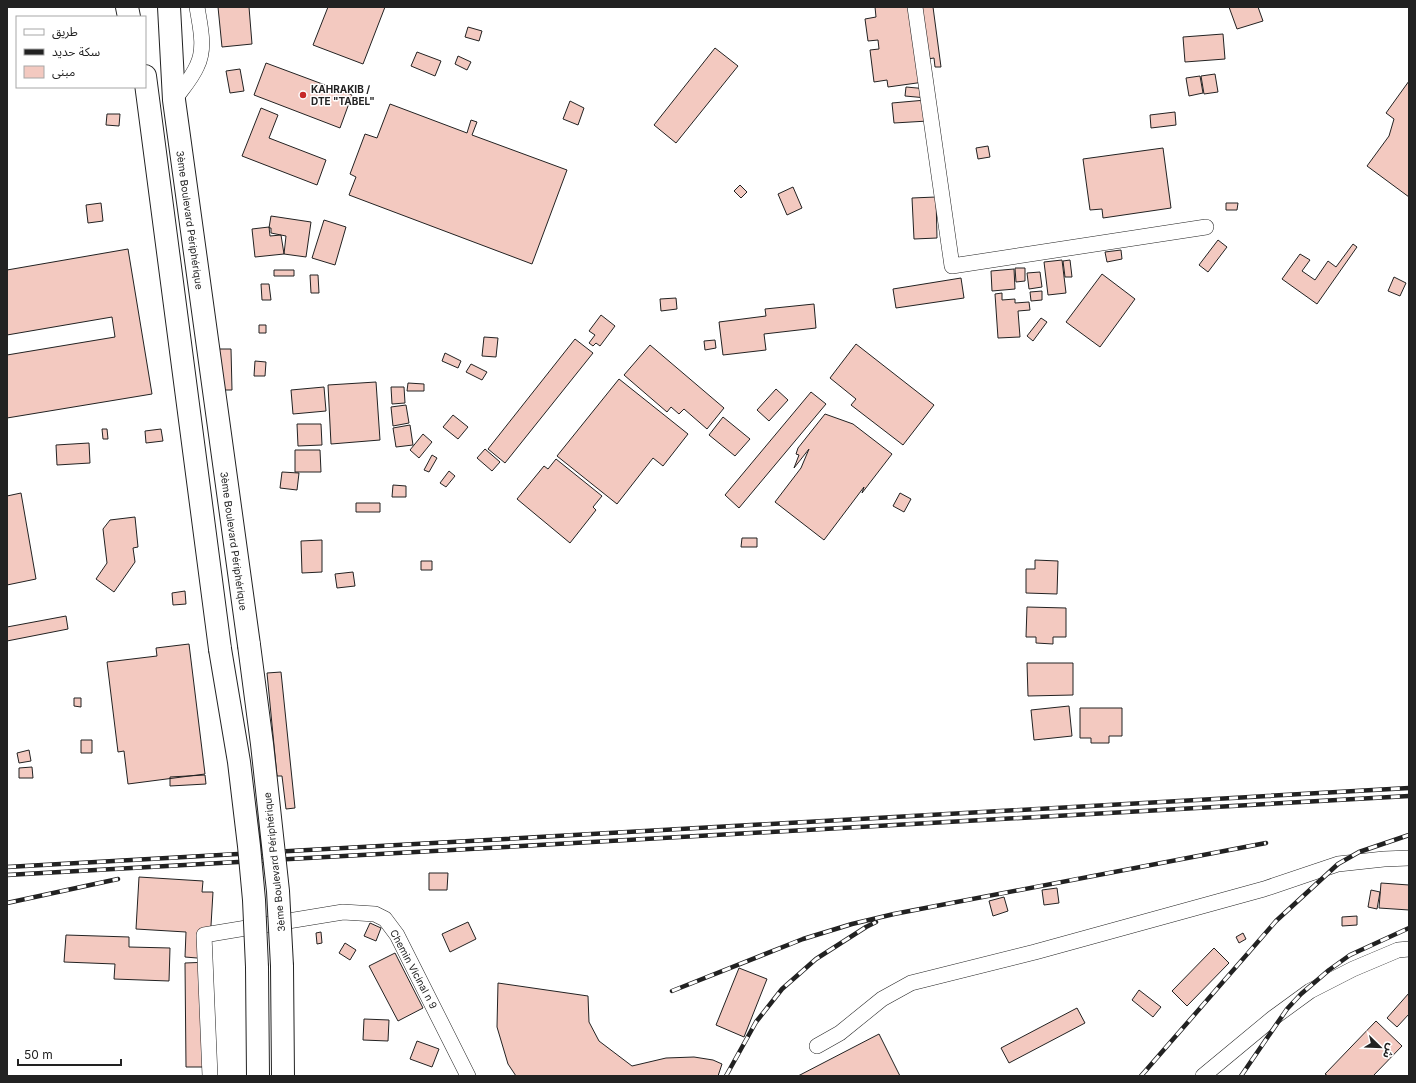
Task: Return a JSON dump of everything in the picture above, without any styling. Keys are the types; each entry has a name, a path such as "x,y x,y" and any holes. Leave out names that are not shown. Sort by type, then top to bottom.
{"highway":[{"path":"156,7 174,100"},
{"name":"3ème Boulevard Périphérique","path":"169,7 174,100 249,645 273,845 281,934 283,1076"},
{"path":"147,93 220,649 239,762 249,846 254,900 257,967 258,1076"}],"street":[{"path":"174,100 197,67 201,56 202,38 197,7"},
{"path":"915,7 952,266 1206,227"},
{"path":"817,1046 840,1033 882,999 911,983 1035,952 1264,889 1338,864 1409,858"},
{"name":"Chemin Vicinal n 9","path":"210,1076 204,935 343,912 375,914 385,919 397,934 468,1076"},
{"path":"1203,1076 1273,1018 1310,991 1353,969 1398,950 1409,948"}],"building":[{"path":"218,7 249,7 252,44 222,47"},
{"path":"328,7 385,7 363,64 313,45"},
{"path":"875,7 933,7 941,67 935,67 934,58 921,60 924,82 888,87 887,80 874,82 870,50 879,49 878,40 868,41 865,19 876,17"},
{"path":"1229,7 1258,7 1263,21 1237,29"},
{"path":"468,27 482,31 479,41 465,37"},
{"path":"1223,34 1225,59 1185,62 1183,37"},
{"path":"715,48 738,66 676,143 654,125"},
{"path":"417,52 441,61 435,76 411,66"},
{"path":"458,56 471,62 467,70 455,64"},
{"name":"KAHRAKIB / DTE \"TABEL\"","path":"266,63 352,95 340,128 254,95"},
{"path":"240,69 244,91 230,93 226,71"},
{"path":"1215,74 1218,92 1204,94 1201,76"},
{"path":"1200,76 1203,93 1189,96 1186,78"},
{"path":"1409,81 1409,197 1367,166 1389,136 1394,119 1386,113"},
{"path":"906,87 928,89 927,98 905,96"},
{"path":"926,100 928,121 894,123 892,103"},
{"path":"570,101 584,108 578,125 563,119"},
{"path":"390,104 467,133 471,120 477,122 472,135 567,170 532,264 349,195 356,177 350,174 365,134 377,138"},
{"path":"261,108 278,115 269,138 326,160 317,185 242,156"},
{"path":"1175,112 1176,125 1151,128 1150,115"},
{"path":"107,114 120,114 119,126 106,125"},
{"path":"988,146 990,157 978,159 976,148"},
{"path":"1163,148 1171,208 1103,218 1102,209 1090,210 1083,159"},
{"path":"740,185 747,192 741,198 734,191"},
{"path":"793,187 802,208 787,215 778,194"},
{"path":"936,197 937,238 914,239 912,198"},
{"path":"101,203 103,221 88,223 86,205"},
{"path":"1226,203 1238,203 1237,210 1226,210"},
{"path":"271,216 311,222 306,257 284,254 286,236 271,233 271,228 269,228"},
{"path":"324,220 346,227 335,265 312,258"},
{"path":"269,227 270,236 281,235 284,254 255,257 252,229"},
{"path":"1218,240 1227,247 1208,272 1199,265"},
{"path":"1353,244 1357,247 1317,304 1282,279 1300,254 1310,260 1302,271 1315,280 1328,261 1336,267"},
{"path":"128,249 152,394 7,418 7,355 115,337 112,317 7,335 7,270"},
{"path":"1121,250 1122,259 1107,262 1105,252"},
{"path":"1062,260 1066,293 1048,295 1044,262"},
{"path":"1070,260 1072,277 1065,277 1063,261"},
{"path":"1015,268 1025,268 1025,281 1016,282"},
{"path":"1014,269 1015,289 992,291 991,271"},
{"path":"274,270 294,270 294,276 274,276"},
{"path":"1040,272 1042,287 1029,289 1027,273"},
{"path":"1102,274 1135,299 1100,347 1066,322"},
{"path":"310,275 318,275 319,293 311,293"},
{"path":"1394,277 1406,283 1400,296 1388,291"},
{"path":"961,278 964,298 896,308 893,289"},
{"path":"261,284 269,284 271,300 262,300"},
{"path":"1042,291 1042,300 1031,301 1030,292"},
{"path":"1002,293 1002,300 1015,299 1015,303 1029,302 1030,310 1018,311 1020,337 998,338 995,294"},
{"path":"676,298 677,309 661,311 660,299"},
{"path":"814,304 816,328 764,334 766,350 723,355 719,322 766,316 765,309"},
{"path":"601,315 615,326 600,346 596,343 593,346 589,343 595,335 589,331"},
{"path":"1041,318 1047,322 1033,341 1027,336"},
{"path":"259,325 266,325 266,333 259,333"},
{"path":"484,337 498,338 496,357 482,356"},
{"path":"575,339 593,353 505,463 488,449"},
{"path":"715,340 716,348 705,350 704,341"},
{"path":"856,344 934,405 903,445 851,405 856,399 830,378"},
{"path":"650,345 724,408 707,429 684,409 679,414 671,407 667,412 624,375"},
{"path":"217,349 231,349 232,390 218,390"},
{"path":"445,353 461,361 458,368 442,361"},
{"path":"255,361 266,362 265,376 254,376"},
{"path":"471,364 487,372 482,380 466,372"},
{"path":"619,379 688,434 663,466 653,458 617,504 557,456"},
{"path":"376,382 380,440 331,444 328,385"},
{"path":"408,383 424,384 424,391 407,391"},
{"path":"324,387 326,411 293,414 291,390"},
{"path":"391,387 404,387 405,403 392,404"},
{"path":"776,389 788,400 769,421 757,410"},
{"path":"811,392 826,404 739,508 725,495"},
{"path":"406,405 409,423 393,426 391,407"},
{"path":"825,414 853,424 892,454 862,493 864,487 824,540 775,502 801,468 809,449 794,468 799,455 796,454 798,448"},
{"path":"453,415 468,427 458,439 443,427"},
{"path":"723,417 750,439 735,456 709,435"},
{"path":"297,424 321,424 322,445 298,446"},
{"path":"410,425 413,445 396,447 393,428"},
{"path":"102,429 107,429 108,439 103,439"},
{"path":"161,429 163,441 146,443 145,431"},
{"path":"423,434 432,442 419,458 410,450"},
{"path":"89,443 90,463 57,465 56,445"},
{"path":"485,449 500,462 492,471 477,458"},
{"path":"295,450 320,450 321,472 295,472"},
{"path":"432,455 437,458 429,472 424,470"},
{"path":"556,459 602,496 593,507 596,510 570,543 517,499 544,466 548,469"},
{"path":"449,471 455,476 446,487 440,483"},
{"path":"282,472 299,473 297,490 280,488"},
{"path":"393,485 406,486 406,497 392,497"},
{"path":"21,493 36,579 7,585 7,496"},
{"path":"900,493 911,499 904,512 893,506"},
{"path":"356,503 380,503 380,512 356,512"},
{"path":"135,517 138,547 133,548 135,562 114,592 96,579 107,563 103,529 110,520"},
{"path":"742,538 757,538 757,547 741,547"},
{"path":"322,540 322,572 302,573 301,541"},
{"path":"1035,560 1058,561 1057,594 1026,593 1026,569 1035,569"},
{"path":"421,561 432,561 432,570 421,570"},
{"path":"353,572 355,586 337,588 335,574"},
{"path":"185,591 186,604 173,605 172,593"},
{"path":"1027,607 1066,608 1066,637 1053,637 1053,644 1036,643 1036,637 1026,637"},
{"path":"66,616 68,629 7,641 7,627"},
{"path":"189,644 205,774 128,784 124,751 118,752 107,662 157,656 156,648"},
{"path":"1027,663 1073,663 1073,695 1028,696"},
{"path":"281,672 295,808 286,809 282,776 277,776 267,673"},
{"path":"74,698 81,698 81,707 74,706"},
{"path":"1069,706 1072,736 1034,740 1031,710"},
{"path":"1080,708 1122,708 1122,736 1109,736 1109,743 1091,743 1091,738 1080,738"},
{"path":"81,740 92,740 92,753 81,753"},
{"path":"29,750 31,761 19,763 17,753"},
{"path":"32,767 33,778 19,778 19,768"},
{"path":"205,775 206,784 170,786 170,777"},
{"path":"429,873 448,873 447,890 429,890"},
{"path":"139,877 203,881 202,892 213,892 209,959 185,957 186,932 136,929"},
{"path":"1381,883 1409,885 1409,910 1379,908"},
{"path":"1057,888 1059,903 1044,905 1042,890"},
{"path":"1371,890 1380,892 1377,909 1368,907"},
{"path":"1004,897 1008,911 993,916 989,901"},
{"path":"1357,916 1357,925 1342,926 1342,917"},
{"path":"468,922 476,939 450,952 442,934"},
{"path":"370,923 381,928 376,941 364,936"},
{"path":"321,932 322,943 317,944 316,933"},
{"path":"1243,933 1246,939 1239,943 1236,937"},
{"path":"66,935 129,937 129,947 170,948 169,981 114,979 115,964 64,962"},
{"path":"345,943 356,950 350,960 339,953"},
{"path":"1214,948 1229,963 1187,1006 1172,991"},
{"path":"395,953 423,1008 398,1021 369,966"},
{"path":"210,962 212,1067 186,1067 185,963"},
{"path":"739,968 767,979 744,1037 716,1025"},
{"path":"498,983 588,996 589,1022 599,1041 632,1066 666,1058 694,1057 713,1060 722,1064 718,1076 516,1076 508,1064 497,1027"},
{"path":"1139,990 1161,1007 1153,1017 1132,1000"},
{"path":"1409,993 1409,1014 1397,1027 1387,1018"},
{"path":"1077,1008 1085,1023 1009,1063 1001,1048"},
{"path":"364,1019 389,1020 388,1041 363,1040"},
{"path":"1376,1021 1402,1046 1373,1076 1328,1076 1325,1074"},
{"path":"879,1034 900,1076 798,1076"},
{"path":"417,1041 439,1049 432,1067 410,1059"}],"railway":[{"path":"7,867 1409,788"},
{"path":"7,875 1409,796"},
{"path":"1141,1076 1276,921 1338,864 1359,852 1409,835"},
{"path":"672,991 803,939 852,924 894,914 1266,843"},
{"path":"7,903 118,879"},
{"path":"726,1076 756,1022 782,989 816,959 876,922"},
{"path":"1241,1076 1287,1009 1301,994 1329,970 1350,955 1409,928"}],"place":[{"name":"KAHRAKIB / DTE \"TABEL\"","path":"303,95"}]}
